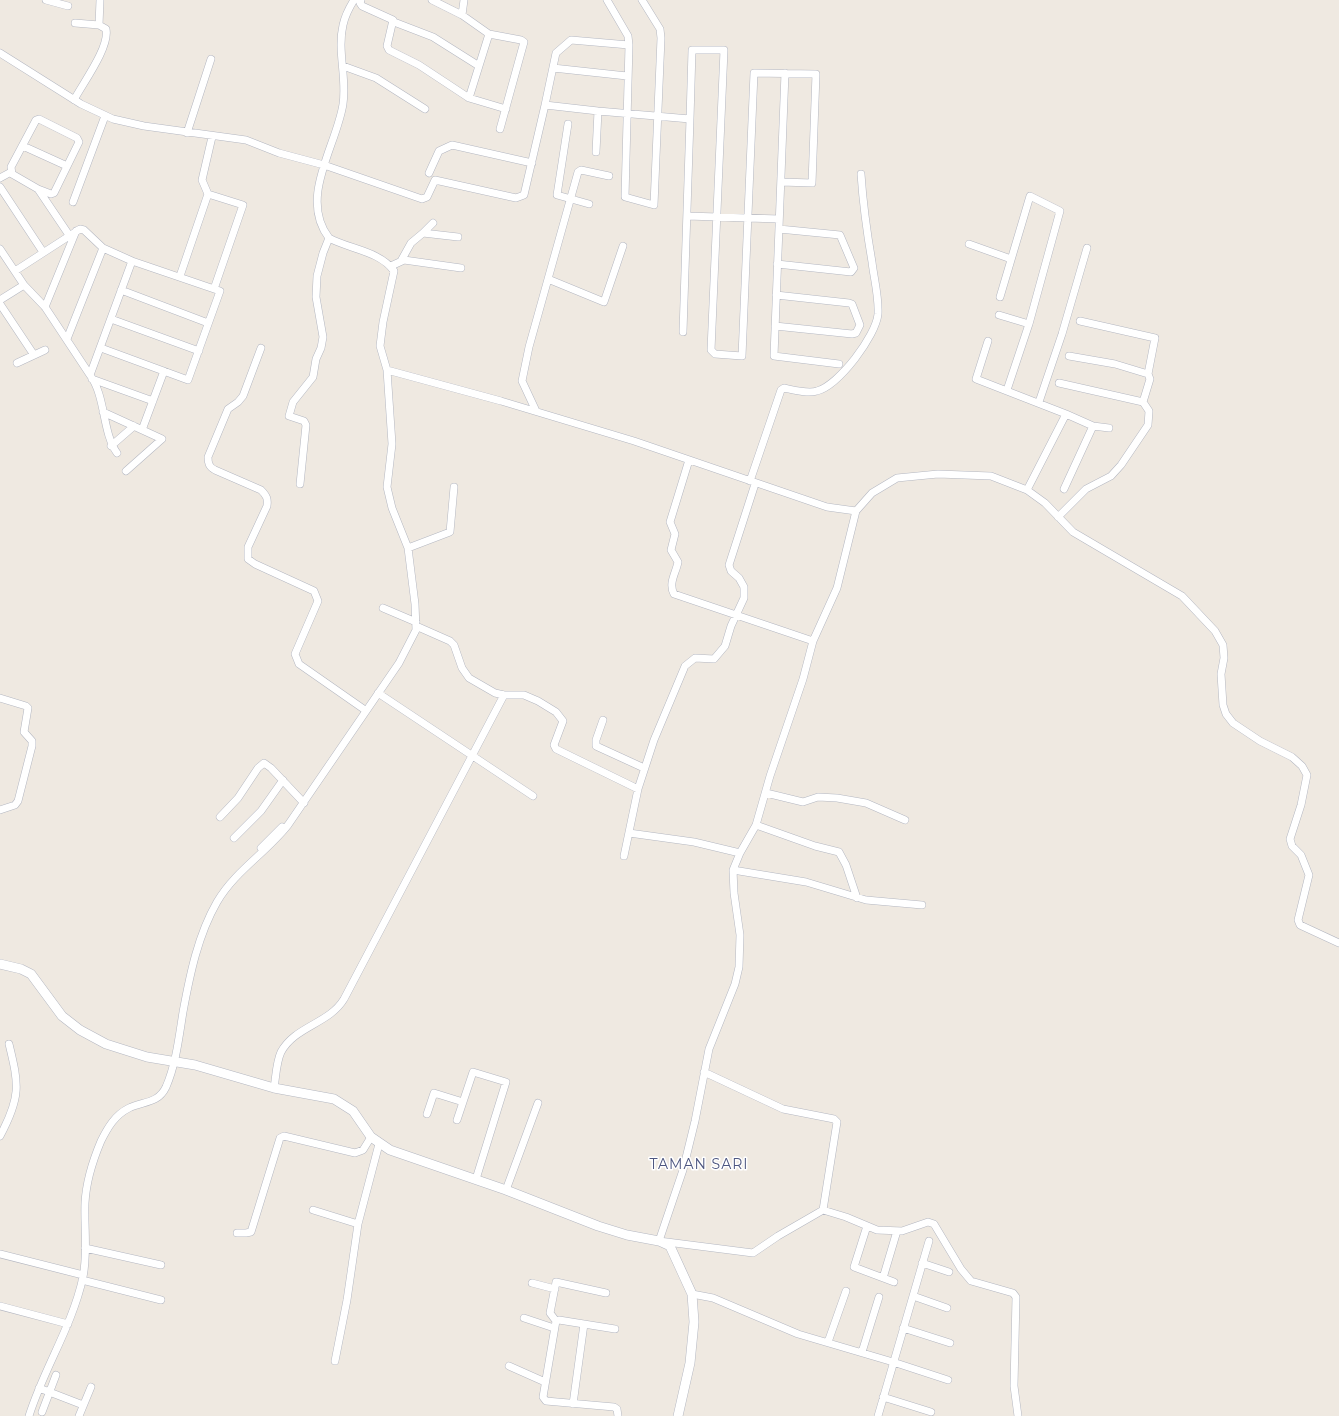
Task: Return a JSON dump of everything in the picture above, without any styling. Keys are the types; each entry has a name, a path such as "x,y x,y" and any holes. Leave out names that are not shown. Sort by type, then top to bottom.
{"street":[{"path":"46,0 68,6"},
{"path":"99,25 100,0"},
{"path":"29,1416 39,1388 68,1324 83,1277 86,1189 101,1143 109,1126 119,1115 130,1107 160,1097 166,1087 174,1061 196,954 210,915 223,892 234,879 279,837 365,710 399,663 413,638 416,624 408,548 392,508 387,487 392,444 387,370 380,346 383,322 394,277 394,270 391,266 378,258 329,238 323,231 318,213 319,188 324,165 343,105 342,27 354,0"},
{"path":"361,0 360,3 362,6 392,19 394,22 433,37 479,66"},
{"path":"432,0 462,15 490,34 521,40 524,42 500,129"},
{"path":"462,15 464,0"},
{"path":"607,0 628,36 629,45 625,196 654,205 661,38 660,29 642,0"},
{"path":"394,22 387,46 389,50 419,65 469,98 506,109"},
{"path":"74,100 105,43 107,35 106,29 99,25 75,23"},
{"path":"469,98 490,34"},
{"path":"0,53 74,100 105,116 130,124 246,140 279,153 324,165 422,199 427,197 435,180 516,198 524,196 556,54 571,40 629,45"},
{"path":"683,332 692,50 724,50 718,217 711,350 715,354 742,356 754,73 816,74 812,183 781,182"},
{"path":"187,133 211,59"},
{"path":"343,66 376,78 425,108"},
{"path":"553,68 627,76"},
{"path":"785,73 774,356 839,364"},
{"path":"545,105 690,119"},
{"path":"596,152 598,111"},
{"path":"73,202 105,116"},
{"path":"39,119 77,138 79,142 54,193 38,189 11,172 11,167 36,120 39,119"},
{"path":"568,124 556,193 558,196 589,204"},
{"path":"180,276 208,194 202,180 212,136"},
{"path":"429,173 439,150 452,145 532,163"},
{"path":"23,146 67,166"},
{"path":"536,411 522,381 529,347 579,170 610,176"},
{"path":"0,178 11,172"},
{"path":"624,856 644,768 685,666 694,658 714,659 725,646 736,613 744,598 744,588 739,578 731,571 729,565 752,482 781,390 784,388 813,392 826,387 837,379 850,364 874,328 877,320 877,300 861,174"},
{"path":"0,187 43,252"},
{"path":"38,189 69,235"},
{"path":"208,194 243,205 214,289"},
{"path":"1000,297 1030,196 1060,211 1029,324 1007,390"},
{"path":"687,216 779,219"},
{"path":"401,261 411,243 433,223"},
{"path":"15,271 80,229 84,230 103,248 132,260 220,291 188,380 101,348"},
{"path":"777,264 851,272 854,268 840,235 778,229"},
{"path":"45,307 76,231"},
{"path":"423,233 458,237"},
{"path":"300,484 306,425 304,421 289,416 293,402 314,377 316,359 321,348 323,337 316,297 317,276 322,253 329,238"},
{"path":"969,244 1012,259"},
{"path":"548,279 604,302 623,246"},
{"path":"67,339 103,248"},
{"path":"1039,402 1062,334 1087,248"},
{"path":"0,249 24,286 45,307 91,377 103,412 111,446 117,453"},
{"path":"91,377 132,260"},
{"path":"391,266 401,261 461,268"},
{"path":"0,300 24,286"},
{"path":"121,290 208,323"},
{"path":"775,326 852,334 856,332 860,325 852,304 850,303 776,295"},
{"path":"0,304 34,355"},
{"path":"999,315 1029,324"},
{"path":"111,319 199,351"},
{"path":"1080,321 1155,338 1148,374 1150,379 1143,402"},
{"path":"988,341 976,379 1039,402 1093,426 1109,428"},
{"path":"261,348 242,396 238,402 228,409 208,457 208,463 210,468 261,490 266,495 268,500 267,506 248,547 248,559 255,564 314,591 318,601 295,654 296,660 299,664 365,710"},
{"path":"17,363 45,350"},
{"path":"1069,356 1148,374"},
{"path":"387,370 536,411 689,460 827,507 856,511"},
{"path":"142,430 164,371"},
{"path":"91,377 153,401"},
{"path":"1058,517 1086,489 1111,476 1121,465 1148,425 1149,411 1143,402 1059,383"},
{"path":"103,412 162,439 126,471"},
{"path":"1027,490 1066,414"},
{"path":"111,446 134,426"},
{"path":"1064,489 1093,426"},
{"path":"689,460 670,522 674,534 671,550 678,562 672,580 672,590 674,594 736,613 813,641"},
{"path":"659,1241 684,1163 695,1121 709,1049 735,984 739,967 740,935 734,894 733,870 740,853 756,825 803,679 813,641 837,588 856,511 872,492 897,478 938,474 991,476 1027,490 1046,503 1073,532 1182,596 1222,641 1224,652 1221,674 1223,705 1226,714 1233,723 1260,741 1292,757 1302,766 1307,776 1301,804 1290,839 1292,846 1301,855 1309,875 1298,920 1300,925 1339,943"},
{"path":"408,548 450,532 454,487"},
{"path":"383,608 450,641 454,645 462,668 469,678 495,693 504,695 524,695 556,712 563,721 554,745 556,749 638,789"},
{"path":"378,693 532,796"},
{"path":"274,1088 278,1061 284,1048 297,1034 329,1015 340,1006 504,695"},
{"path":"0,698 26,706 28,708 24,732 32,741 32,746 18,801 15,805 0,810"},
{"path":"603,720 596,740 596,746 644,768"},
{"path":"220,817 238,798 262,764 265,763 303,801"},
{"path":"234,838 261,811 283,780"},
{"path":"766,794 803,802 818,797 838,798 866,803 905,820"},
{"path":"261,848 282,827 303,801"},
{"path":"756,825 815,846 839,852 846,865 857,898"},
{"path":"629,833 694,842 740,853"},
{"path":"733,870 806,882 857,898 878,902 922,905"},
{"path":"0,964 27,971 31,974 62,1016 92,1037 106,1044 131,1053 195,1065 274,1088 329,1098 340,1102 359,1118 371,1137 379,1144 394,1152 476,1179 598,1226 627,1235 659,1241 753,1253 778,1236 823,1210 846,1217 877,1230 907,1230 928,1222 934,1224 967,1278 973,1282 1015,1295 1014,1386 1018,1416"},
{"path":"0,1136 13,1111 17,1098 18,1083 9,1044"},
{"path":"458,1120 473,1072 506,1082 476,1179"},
{"path":"704,1072 783,1109 836,1120 838,1126 823,1210"},
{"path":"427,1114 434,1093 463,1102"},
{"path":"506,1190 538,1103"},
{"path":"237,1233 246,1234 251,1232 280,1138 284,1136 355,1154 363,1150 371,1137"},
{"path":"335,1361 347,1300 358,1224 379,1144"},
{"path":"313,1210 358,1224"},
{"path":"867,1226 854,1267 894,1282"},
{"path":"883,1278 897,1231"},
{"path":"659,1241 672,1249 692,1294 694,1322 692,1346 686,1387 678,1416"},
{"path":"878,1416 929,1241"},
{"path":"85,1248 161,1265"},
{"path":"0,1254 161,1300"},
{"path":"922,1263 949,1272"},
{"path":"532,1282 555,1289"},
{"path":"555,1325 550,1313 556,1282 606,1293"},
{"path":"828,1342 846,1291"},
{"path":"692,1294 713,1298 798,1334 862,1352 948,1380"},
{"path":"913,1296 947,1308"},
{"path":"862,1352 879,1297"},
{"path":"0,1306 68,1324"},
{"path":"524,1318 555,1325"},
{"path":"615,1329 559,1320 555,1325 543,1397 546,1401 614,1407 617,1410 618,1416"},
{"path":"573,1404 584,1324"},
{"path":"903,1328 950,1343"},
{"path":"509,1366 545,1382"},
{"path":"42,1412 56,1376"},
{"path":"79,1416 91,1387"},
{"path":"39,1388 83,1405"},
{"path":"883,1397 931,1412"}],"district":[{"name":"TAMAN SARI","path":"699,1165"}]}
